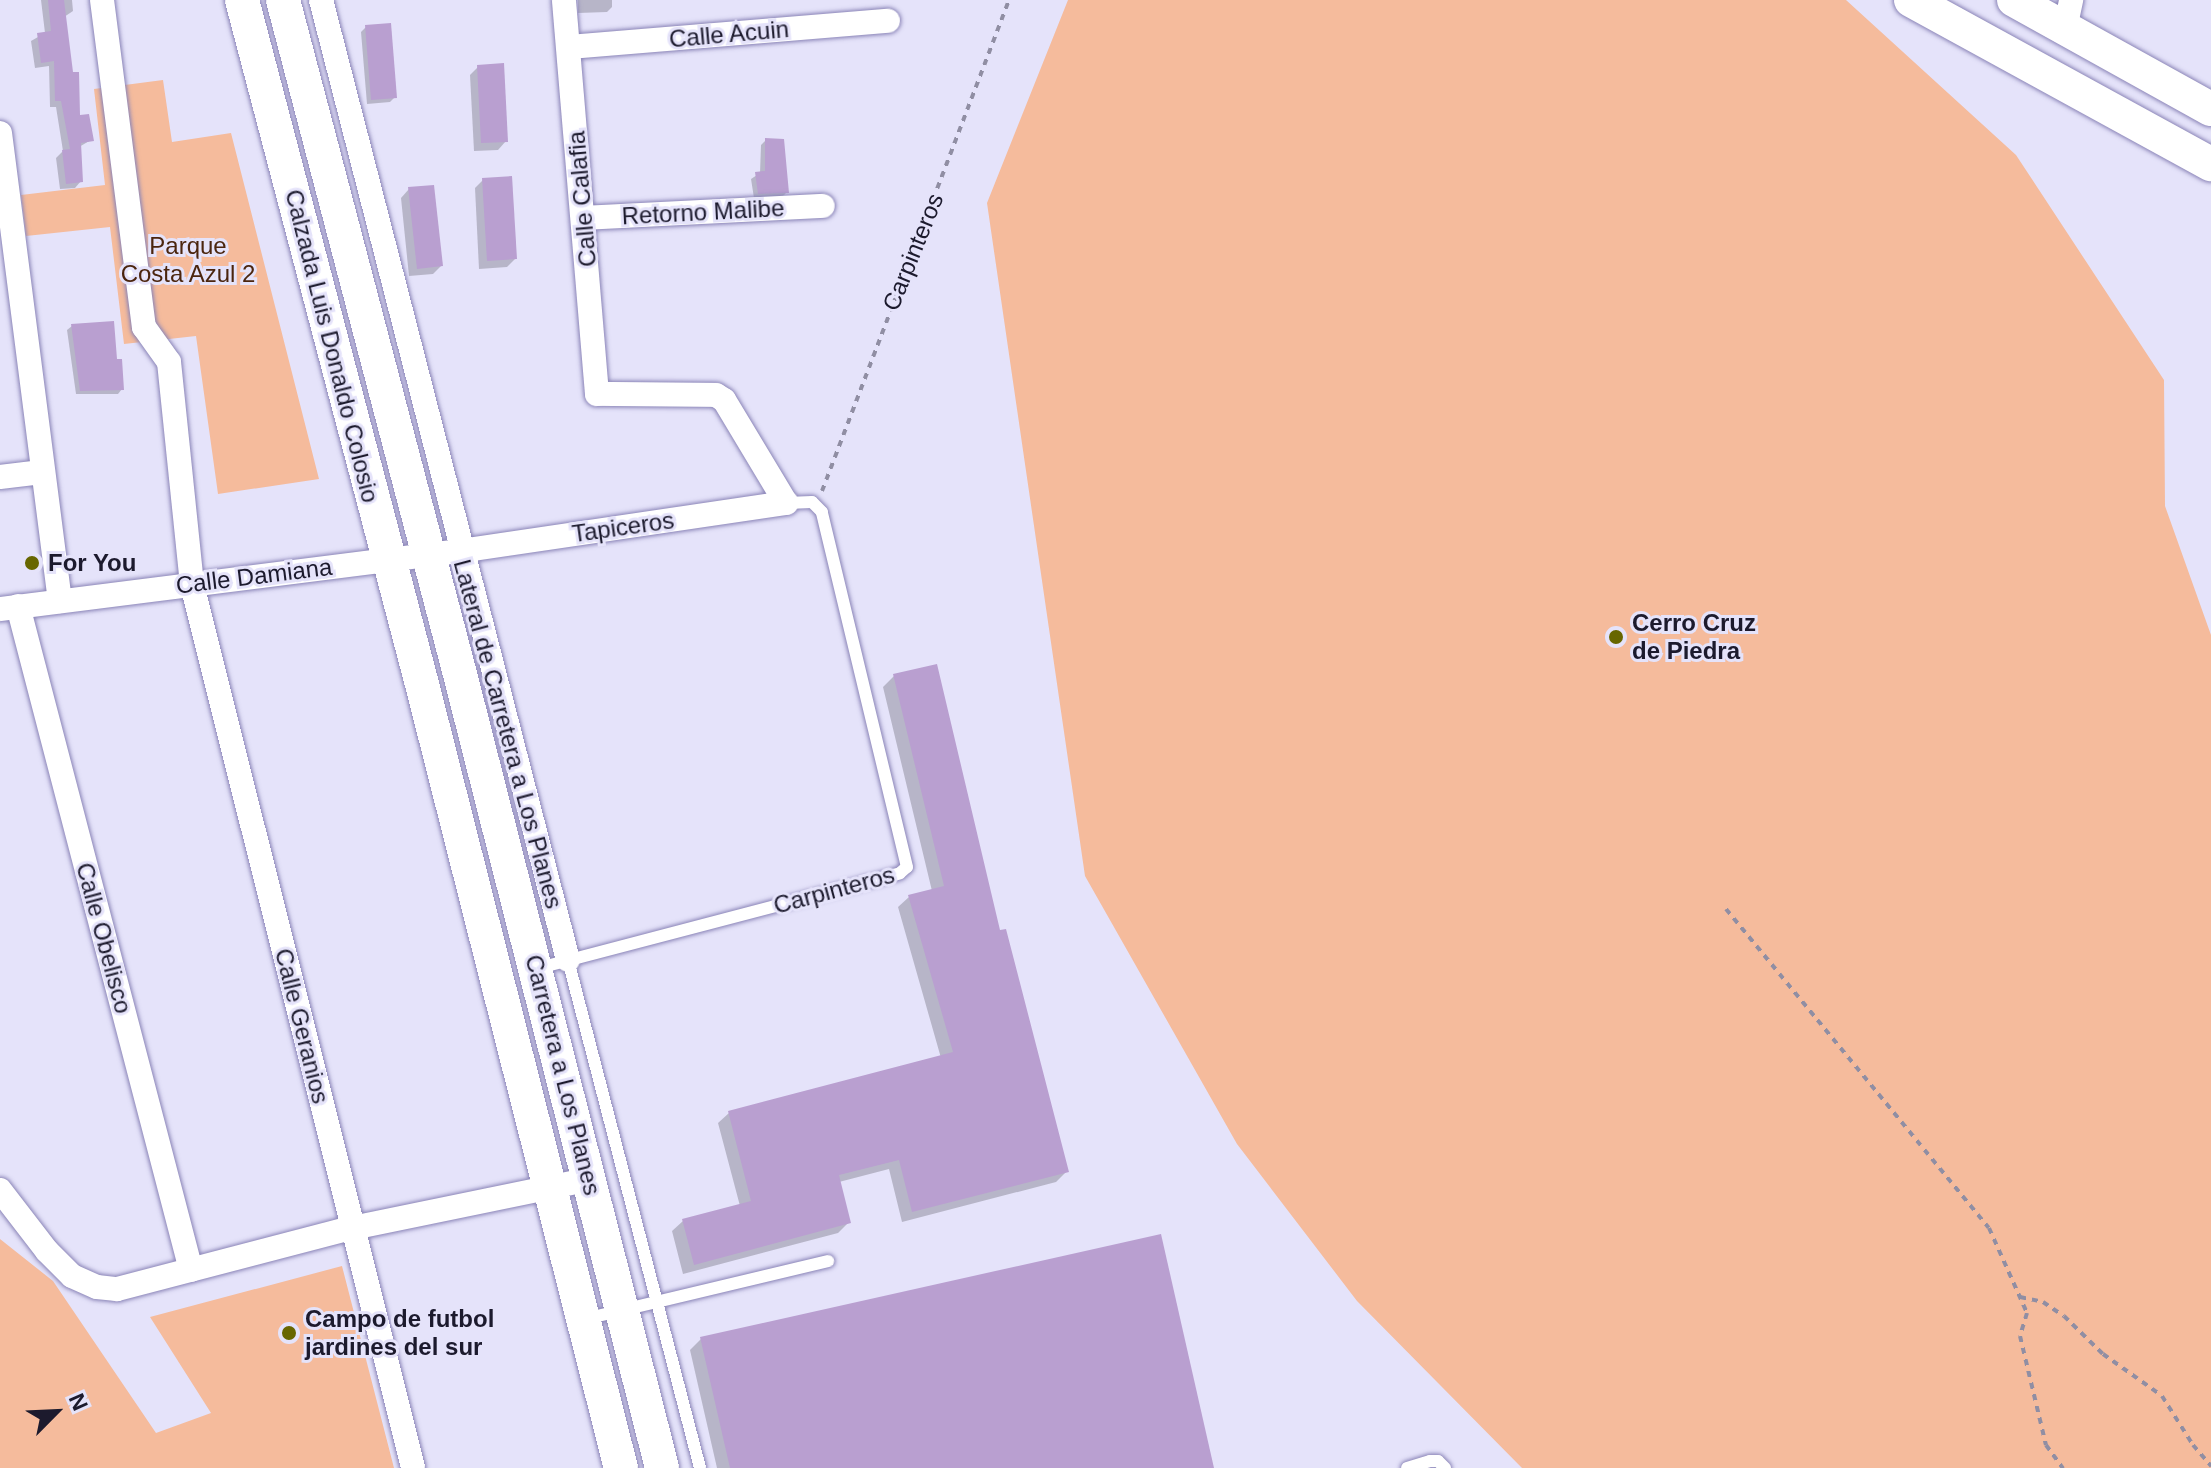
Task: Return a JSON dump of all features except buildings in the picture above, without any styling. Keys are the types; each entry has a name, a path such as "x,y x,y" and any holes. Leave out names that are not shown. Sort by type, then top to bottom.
{"main road":[{"name":"Calzada Luis Donaldo Colosio","path":"242,0 424,692"},
{"name":"Calzada Luis Donaldo Colosio","path":"283,0 444,552 462,682"},
{"path":"1911,0 2211,164"},
{"path":"2014,0 2068,14 2211,109"},
{"name":"Carretera a Los Planes","path":"462,682 552,964 590,1179 662,1468"},
{"name":"Carretera a Los Planes","path":"424,692 621,1468"}],"street":[{"name":"Calle Geranios","path":"102,0 144,327 169,362 192,584 413,1468"},
{"name":"Lateral de Carretera a Los Planes","path":"321,0 444,552 552,964"},
{"name":"Calle Calafia","path":"564,0 597,392 601,396 716,395 724,400 786,503"},
{"name":"Calle Acuin","path":"569,47 888,21"},
{"path":"0,133 5,219 60,601"},
{"name":"Retorno Malibe","path":"584,218 823,206"},
{"path":"0,477 42,472"},
{"name":"Tapiceros","path":"444,552 786,503"},
{"name":"Calle Damiana","path":"9,607 444,552"},
{"name":"Calle Obelisco","path":"9,607 191,1270"},
{"path":"0,1190 72,1276 97,1287 117,1289 352,1228 590,1179"}],"lane":[{"path":"786,503 817,505"},
{"name":"Carpinteros","path":"552,964 900,873 907,867 817,505"},
{"name":"Lateral de Carretera a Los Planes","path":"552,964 655,1302 700,1468"},
{"path":"582,1320 828,1261"},
{"path":"1407,1468 1438,1461 1445,1468"}],"path":[{"name":"Carpinteros","path":"817,505 1009,0"},
{"path":"1726,909 1989,1228 2027,1313 2020,1336 2046,1445 2063,1468"},
{"path":"2020,1297 2043,1302 2064,1316 2103,1354 2162,1396 2193,1445 2211,1466"}],"green space":[{"path":"1068,0 1846,0 2016,155 2164,380 2165,506 2211,635 2211,1468 1522,1468 1357,1301 1237,1144 1085,876 987,203"},
{"name":"Parque Costa Azul 2","path":"163,80 172,142 231,133 319,479 218,494 196,336 124,344 110,227 26,236 21,195 105,185 94,89"},
{"path":"0,1239 53,1281 156,1433 211,1413 150,1317 342,1266 394,1468 0,1468"}],"place":[{"name":"For You","path":"32,563"},
{"name":"Cerro Cruz de Piedra","path":"1616,637"},
{"name":"Campo de futbol jardines del sur","path":"289,1333"}]}
